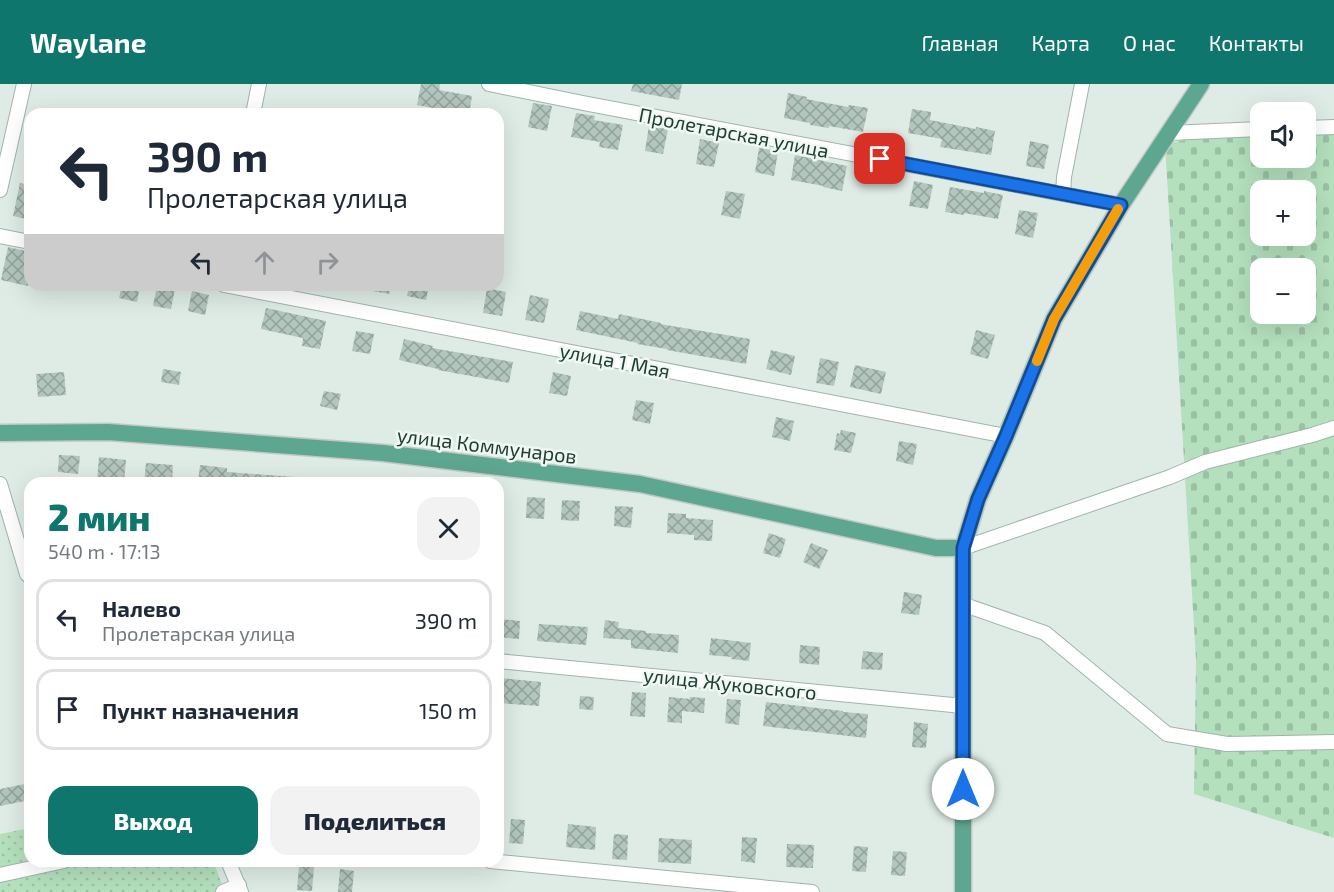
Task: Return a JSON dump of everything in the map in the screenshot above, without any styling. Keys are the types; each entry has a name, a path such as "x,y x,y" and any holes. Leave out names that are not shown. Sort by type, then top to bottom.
{"main road":[{"path":"963,892 963,548 978,499 1054,319 1121,205 1201,84"},
{"name":"улица Коммунаров","path":"0,433 108,432 383,453 640,484 936,548 963,548"}],"street":[{"path":"0,190 24,84"},
{"path":"254,108 259,84"},
{"name":"Пролетарская улица","path":"489,84 583,104 1121,205"},
{"path":"1063,194 1064,177 1082,84"},
{"path":"1316,128 1334,127"},
{"path":"1168,133 1250,129"},
{"path":"0,236 24,241"},
{"name":"улица 1 Мая","path":"255,291 1006,436"},
{"path":"963,548 1170,477 1205,462 1334,428"},
{"path":"0,484 24,564"},
{"path":"962,604 1045,633 1167,734 1227,744 1334,742"},
{"name":"улица Жуковского","path":"504,662 963,706"},
{"path":"504,862 812,892"},
{"path":"0,875 37,867"},
{"path":"223,892 240,889 231,867"}],"green space":[{"path":"1316,125 1334,126 1334,838 1194,794 1196,660 1165,144 1250,127 1250,168 1316,168"},
{"path":"24,829 24,867 215,867 225,892 0,892 0,834"}],"building":[{"path":"421,84 440,84 439,90 472,96 470,108 434,108 417,105"},
{"path":"633,84 682,84 679,100 631,91"},
{"path":"788,93 848,107 849,105 868,108 863,132 810,125 810,123 784,118"},
{"path":"533,103 552,106 547,131 528,127"},
{"path":"912,109 931,112 930,120 995,131 991,155 940,147 942,139 908,133"},
{"path":"576,113 595,116 594,120 623,125 618,150 599,147 600,142 571,137"},
{"path":"649,126 668,129 663,154 645,151"},
{"path":"700,139 719,143 714,167 696,164"},
{"path":"1030,141 1049,145 1044,169 1026,166"},
{"path":"759,148 778,151 774,176 755,172"},
{"path":"795,155 847,166 842,191 791,180"},
{"path":"914,181 933,185 928,209 909,206"},
{"path":"20,183 24,184 24,219 13,216"},
{"path":"950,187 1003,195 998,219 945,212"},
{"path":"726,191 745,194 740,219 721,215"},
{"path":"1019,210 1038,213 1033,238 1015,234"},
{"path":"8,247 24,251 24,285 1,280"},
{"path":"121,291 139,291 137,302 119,298"},
{"path":"156,291 175,291 171,309 153,306"},
{"path":"192,291 209,295 205,315 188,311"},
{"path":"373,291 390,291 389,294"},
{"path":"408,291 428,291 426,300 407,296"},
{"path":"487,291 506,292 502,316 483,313"},
{"path":"530,295 549,299 544,323 525,320"},
{"path":"266,308 326,321 320,349 302,346 303,338 261,329"},
{"path":"580,311 618,319 619,314 660,324 750,339 746,364 576,330"},
{"path":"976,330 995,335 988,359 970,354"},
{"path":"356,331 374,334 370,354 352,351"},
{"path":"404,339 433,346 432,348 513,362 509,383 438,370 399,360"},
{"path":"771,350 795,356 791,375 766,369"},
{"path":"820,358 839,362 834,386 816,383"},
{"path":"855,365 886,372 881,394 850,387"},
{"path":"163,369 181,372 179,385 161,382"},
{"path":"64,372 66,395 38,397 36,374"},
{"path":"553,372 571,376 567,396 549,393"},
{"path":"324,391 341,394 337,410 320,406"},
{"path":"636,400 654,403 650,424 632,420"},
{"path":"776,417 794,421 790,441 772,437"},
{"path":"841,430 856,433 851,453 834,450 837,433 840,434"},
{"path":"899,441 917,444 913,465 896,461"},
{"path":"59,455 80,456 78,474 58,472"},
{"path":"99,457 126,460 124,477 97,477"},
{"path":"146,463 173,465 172,477 145,477"},
{"path":"200,465 227,468 227,472 295,477 199,477"},
{"path":"527,497 545,498 544,519 526,518"},
{"path":"562,500 580,501 579,521 561,520"},
{"path":"615,506 633,507 631,528 614,526"},
{"path":"668,513 686,514 686,518 713,520 712,541 694,540 694,535 667,533"},
{"path":"769,533 786,539 780,558 763,553"},
{"path":"811,543 828,550 819,569 803,562"},
{"path":"904,592 922,595 919,615 901,613"},
{"path":"504,619 520,621 519,639 504,638"},
{"path":"605,620 619,622 618,628 679,635 678,653 631,648 631,640 603,638"},
{"path":"539,624 588,627 586,645 537,641"},
{"path":"711,638 751,643 749,661 709,655"},
{"path":"800,645 820,647 819,665 799,663"},
{"path":"863,651 883,653 882,670 861,669"},
{"path":"504,678 541,682 539,706 504,703"},
{"path":"632,692 646,693 645,717 630,716"},
{"path":"580,696 594,697 593,710 579,709"},
{"path":"669,697 705,698 704,713 682,711 682,723 667,722"},
{"path":"727,699 741,700 739,725 725,723"},
{"path":"766,702 868,714 866,738 763,726"},
{"path":"914,722 928,724 926,748 912,747"},
{"path":"24,784 24,801 0,806 0,789"},
{"path":"511,819 525,820 523,844 509,843"},
{"path":"568,824 596,827 595,850 566,847"},
{"path":"614,834 628,835 627,860 612,859"},
{"path":"742,837 757,838 755,863 741,861"},
{"path":"659,838 692,840 691,864 658,862"},
{"path":"787,844 814,845 813,868 786,867"},
{"path":"854,846 868,847 866,872 852,871"},
{"path":"893,851 907,852 905,876 891,875"},
{"path":"299,867 314,867 312,891 297,890"},
{"path":"340,869 354,871 352,892 338,892"}],"slow traffic":[{"path":"1037,361 1054,319 1118,209"}],"route":[{"path":"880,159 1121,205 1054,319 978,499 963,548 963,789"}]}
